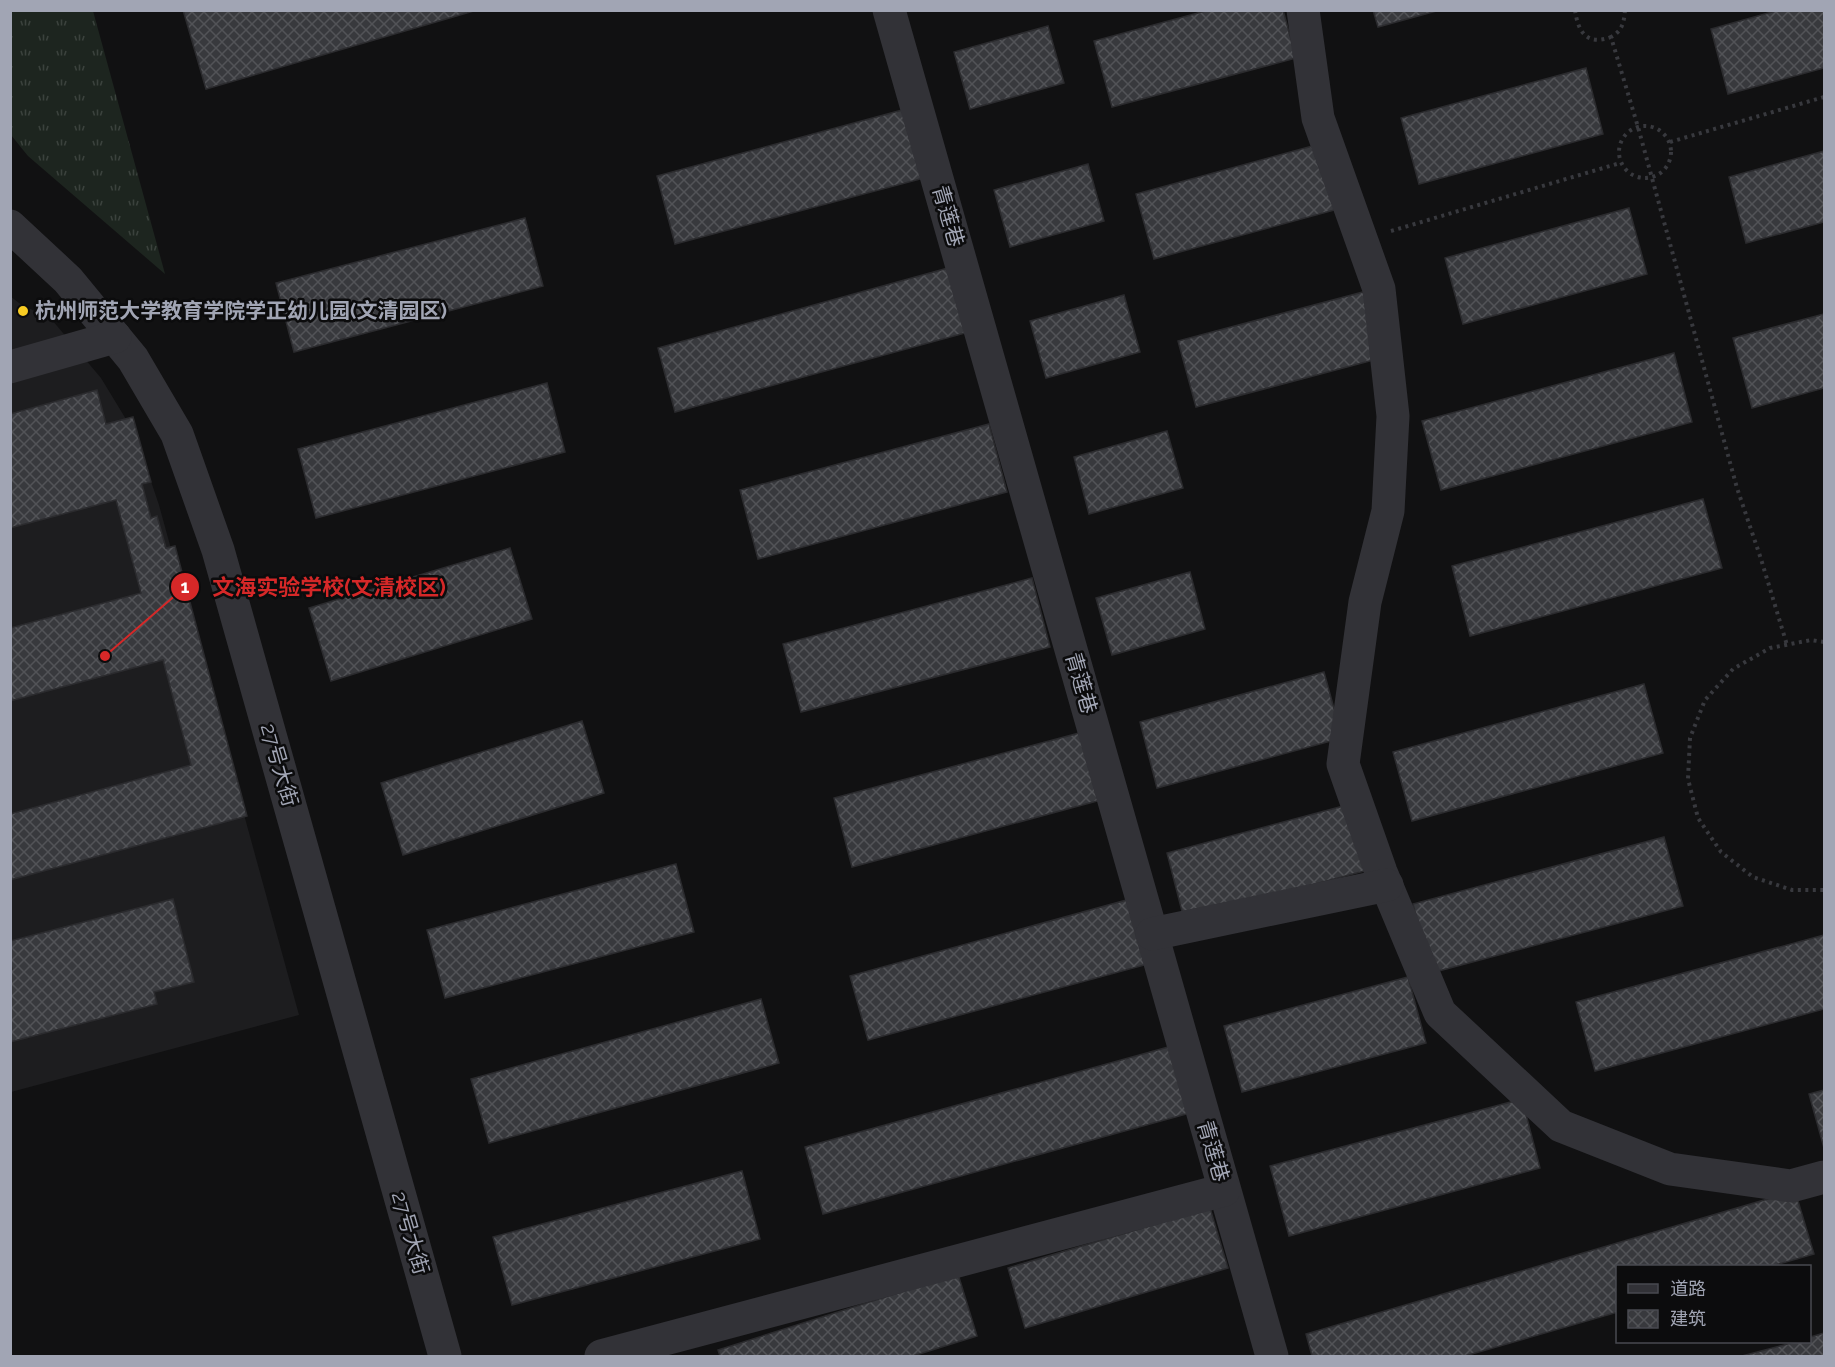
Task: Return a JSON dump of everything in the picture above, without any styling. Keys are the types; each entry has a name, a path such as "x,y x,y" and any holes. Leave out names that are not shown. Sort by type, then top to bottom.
{"street":[{"name":"青莲巷","path":"889,10 1272,1356"},
{"path":"1303,10 1318,118 1379,289 1393,416 1388,511 1365,602 1343,764 1387,885 1440,1013 1561,1126 1670,1169 1791,1186 1824,1177"},
{"name":"27号大街","path":"10,226 68,280 133,358 177,434 218,550 445,1356"},
{"path":"10,367 115,337"},
{"path":"1152,934 1387,885"},
{"path":"601,1356 1224,1190"}],"path":[{"path":"1575,10 1578,27 1582,34 1603,40 1618,33 1624,22 1625,10"},
{"path":"1611,38 1638,127 1737,488 1787,645"},
{"path":"1670,142 1824,97"},
{"path":"1648,125 1662,130 1670,142 1671,157 1668,166 1664,171 1642,178 1633,177 1625,171 1618,154 1620,144 1630,131 1638,127 1648,125"},
{"path":"1422,222 1620,163"},
{"path":"1824,642 1811,640 1770,648 1733,669 1705,700 1690,738 1688,779 1698,818 1721,852 1753,877 1792,890 1824,890"}],"shaded area":[{"path":"10,296 52,320 101,378 135,434 159,505 299,1015 11,1092"}],"green space":[{"path":"10,11 93,11 165,274 28,156 11,135"}],"building":[{"path":"183,10 477,10 206,89"},
{"path":"1209,10 1283,10 1296,58 1112,107 1094,41"},
{"path":"1373,10 1440,10 1378,27"},
{"path":"1779,10 1824,10 1824,68 1728,94 1711,29"},
{"path":"1048,26 1064,83 970,109 954,52"},
{"path":"1586,68 1603,134 1419,184 1401,118"},
{"path":"906,109 924,178 675,244 657,176"},
{"path":"1320,144 1338,209 1154,259 1136,194"},
{"path":"1824,151 1824,222 1746,243 1729,177"},
{"path":"1088,164 1104,221 1010,247 994,190"},
{"path":"1629,208 1647,274 1463,324 1445,258"},
{"path":"525,218 543,286 294,352 276,283"},
{"path":"948,268 965,333 675,412 658,348"},
{"path":"1363,292 1381,358 1196,407 1178,341"},
{"path":"1124,295 1140,352 1046,378 1030,321"},
{"path":"1824,314 1824,388 1752,408 1733,338"},
{"path":"1674,353 1692,422 1441,490 1422,421"},
{"path":"547,383 565,452 316,518 298,449"},
{"path":"97,390 106,424 133,417 151,482 142,484 151,518 157,516 166,548 175,546 247,816 10,880 10,814 191,765 163,660 10,701 10,628 141,593 116,500 10,528 10,414"},
{"path":"989,424 1007,492 758,559 740,490"},
{"path":"1167,431 1183,488 1089,514 1074,457"},
{"path":"1703,499 1722,568 1470,636 1452,566"},
{"path":"510,548 532,619 331,681 309,608"},
{"path":"1190,572 1205,629 1112,655 1096,598"},
{"path":"1032,578 1050,647 801,712 783,644"},
{"path":"1324,672 1342,738 1157,788 1140,722"},
{"path":"1644,684 1663,753 1412,821 1393,752"},
{"path":"582,721 604,793 403,855 381,783"},
{"path":"1083,732 1101,800 852,867 834,798"},
{"path":"1351,804 1368,870 1184,919 1167,853"},
{"path":"1664,837 1683,906 1431,973 1413,904"},
{"path":"676,864 694,932 445,998 427,930"},
{"path":"1141,896 1159,961 868,1040 850,976"},
{"path":"173,899 194,982 154,992 157,1004 10,1042 10,970 12,969 10,941"},
{"path":"1824,935 1824,1009 1595,1071 1576,1002"},
{"path":"1408,977 1426,1043 1242,1092 1224,1026"},
{"path":"761,999 779,1063 489,1143 471,1079"},
{"path":"1172,1046 1190,1113 823,1214 805,1147"},
{"path":"1824,1090 1824,1148 1809,1094"},
{"path":"1522,1099 1540,1168 1289,1236 1270,1166"},
{"path":"742,1171 760,1239 512,1305 493,1237"},
{"path":"1795,1191 1814,1254 1776,1265 1616,1265 1616,1313 1465,1356 1312,1356 1306,1334"},
{"path":"1210,1208 1228,1268 1025,1328 1008,1268"},
{"path":"958,1274 977,1336 913,1356 720,1356 718,1350"},
{"path":"1824,1333 1824,1356 1742,1356 1791,1343 1811,1343 1811,1337"}],"place":[{"name":"杭州师范大学教育学院学正幼儿园(文清园区)","path":"23,311"},
{"name":"文海实验学校(文清校区)","path":"105,656"}]}
